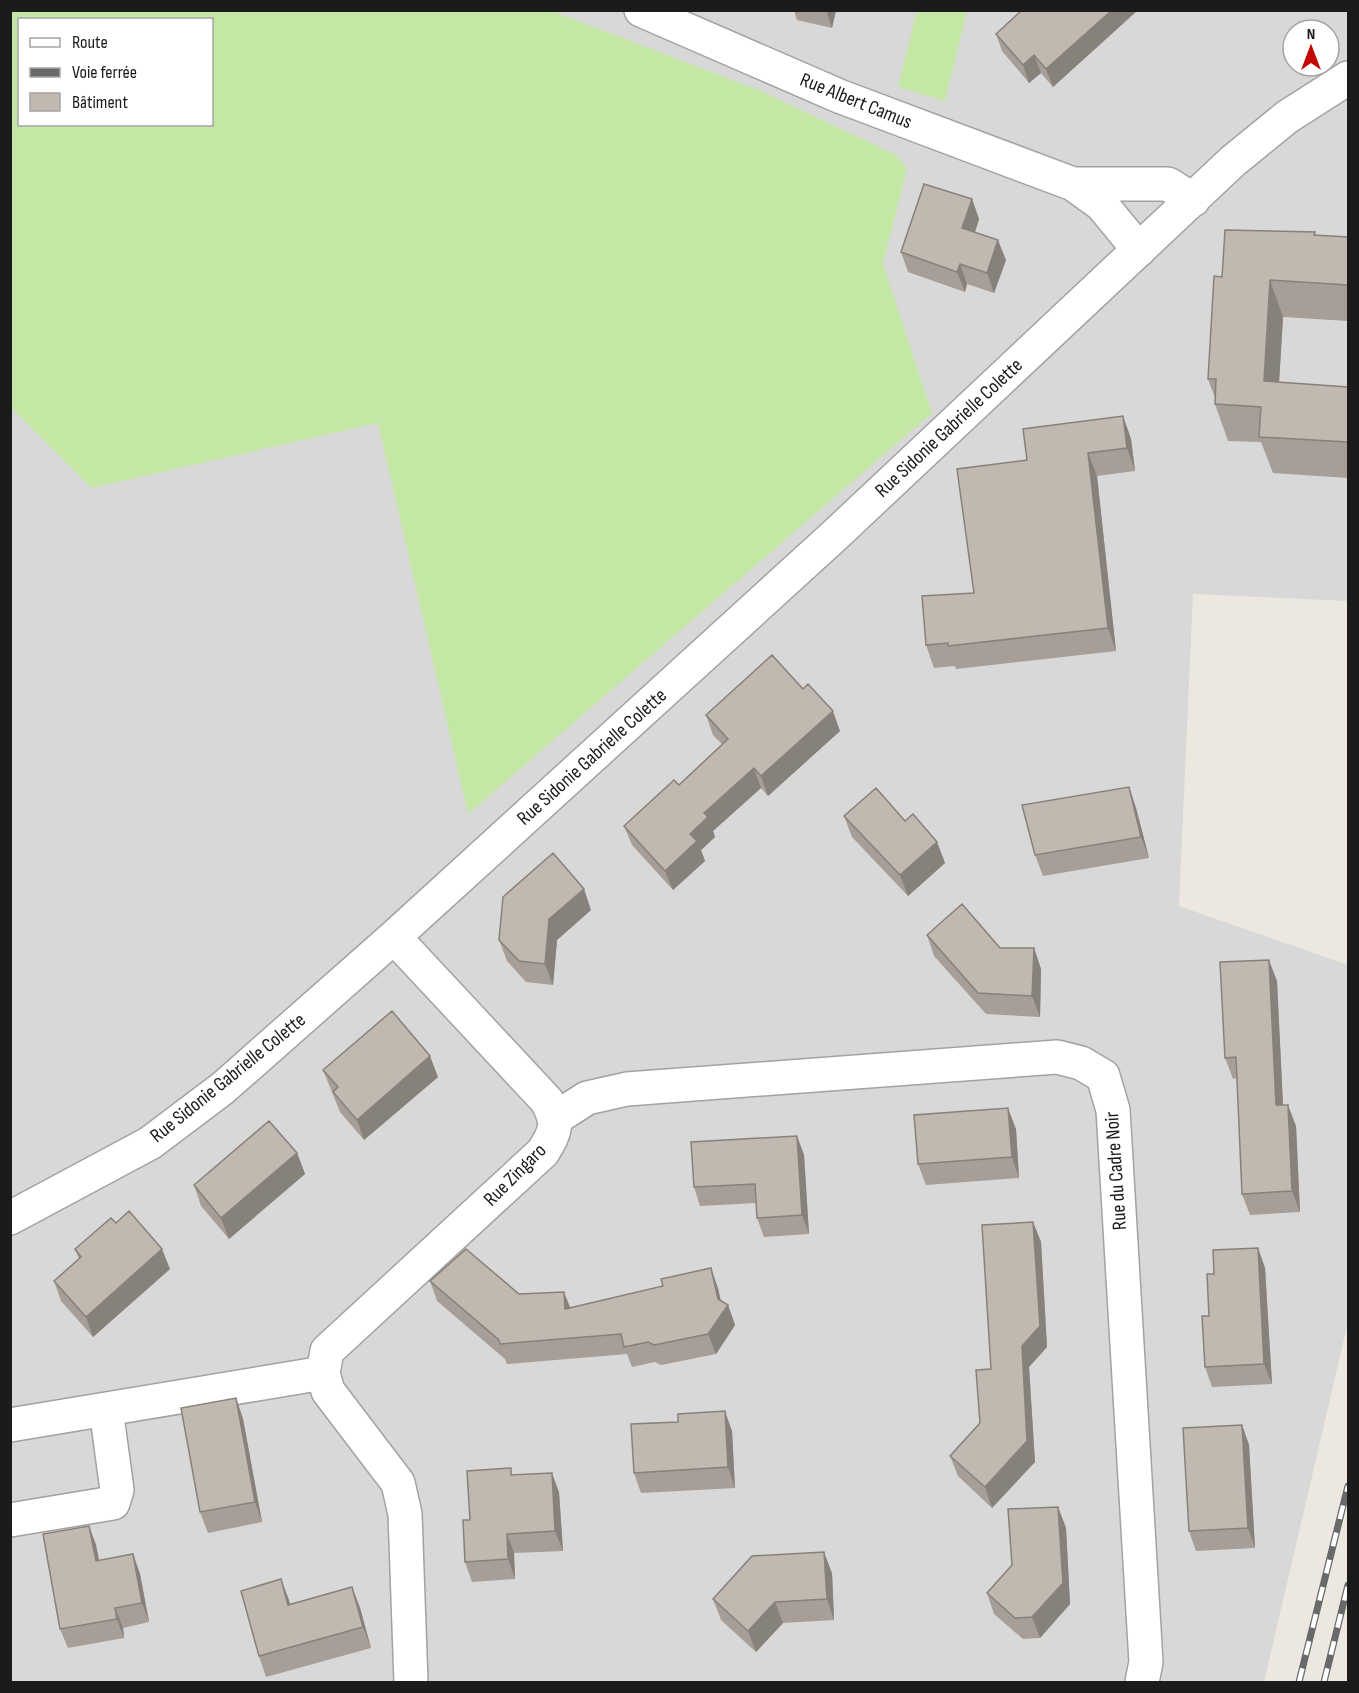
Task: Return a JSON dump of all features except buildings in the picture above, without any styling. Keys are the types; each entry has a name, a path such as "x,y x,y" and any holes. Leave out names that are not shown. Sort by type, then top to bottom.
{"street":[{"name":"Rue Albert Camus","path":"641,10 839,96 1073,184 1102,205 1139,250"},
{"path":"1139,250 1233,161 1287,117 1348,78"},
{"name":"Rue Albert Camus","path":"1073,184 1168,184 1193,200"},
{"name":"Rue Sidonie Gabrielle Colette","path":"10,1218 150,1143 223,1088 394,937 833,537 1139,250"},
{"path":"394,937 547,1101 556,1118"},
{"name":"Rue du Cadre Noir","path":"556,1118 587,1098 627,1089 1057,1057 1081,1063 1103,1076 1113,1110 1146,1662 1142,1683"},
{"name":"Rue Zingaro","path":"323,1373 327,1351 543,1152 553,1136 556,1118"},
{"path":"10,1425 323,1373 328,1391 398,1483 405,1514 411,1683"},
{"path":"10,1520 113,1503 117,1490 106,1409"}],"shaded area":[{"path":"11,11 1348,11 1348,601 1193,594 1179,906 1348,965 1348,1322 1264,1682 11,1682"}],"green space":[{"path":"917,10 967,11 945,101 898,87"},
{"path":"10,11 552,11 759,90 896,155 907,169 883,264 932,413 468,814 378,423 91,488 11,408"}],"railway":[{"path":"1299,1682 1348,1486"},
{"path":"1324,1682 1348,1585"}]}
